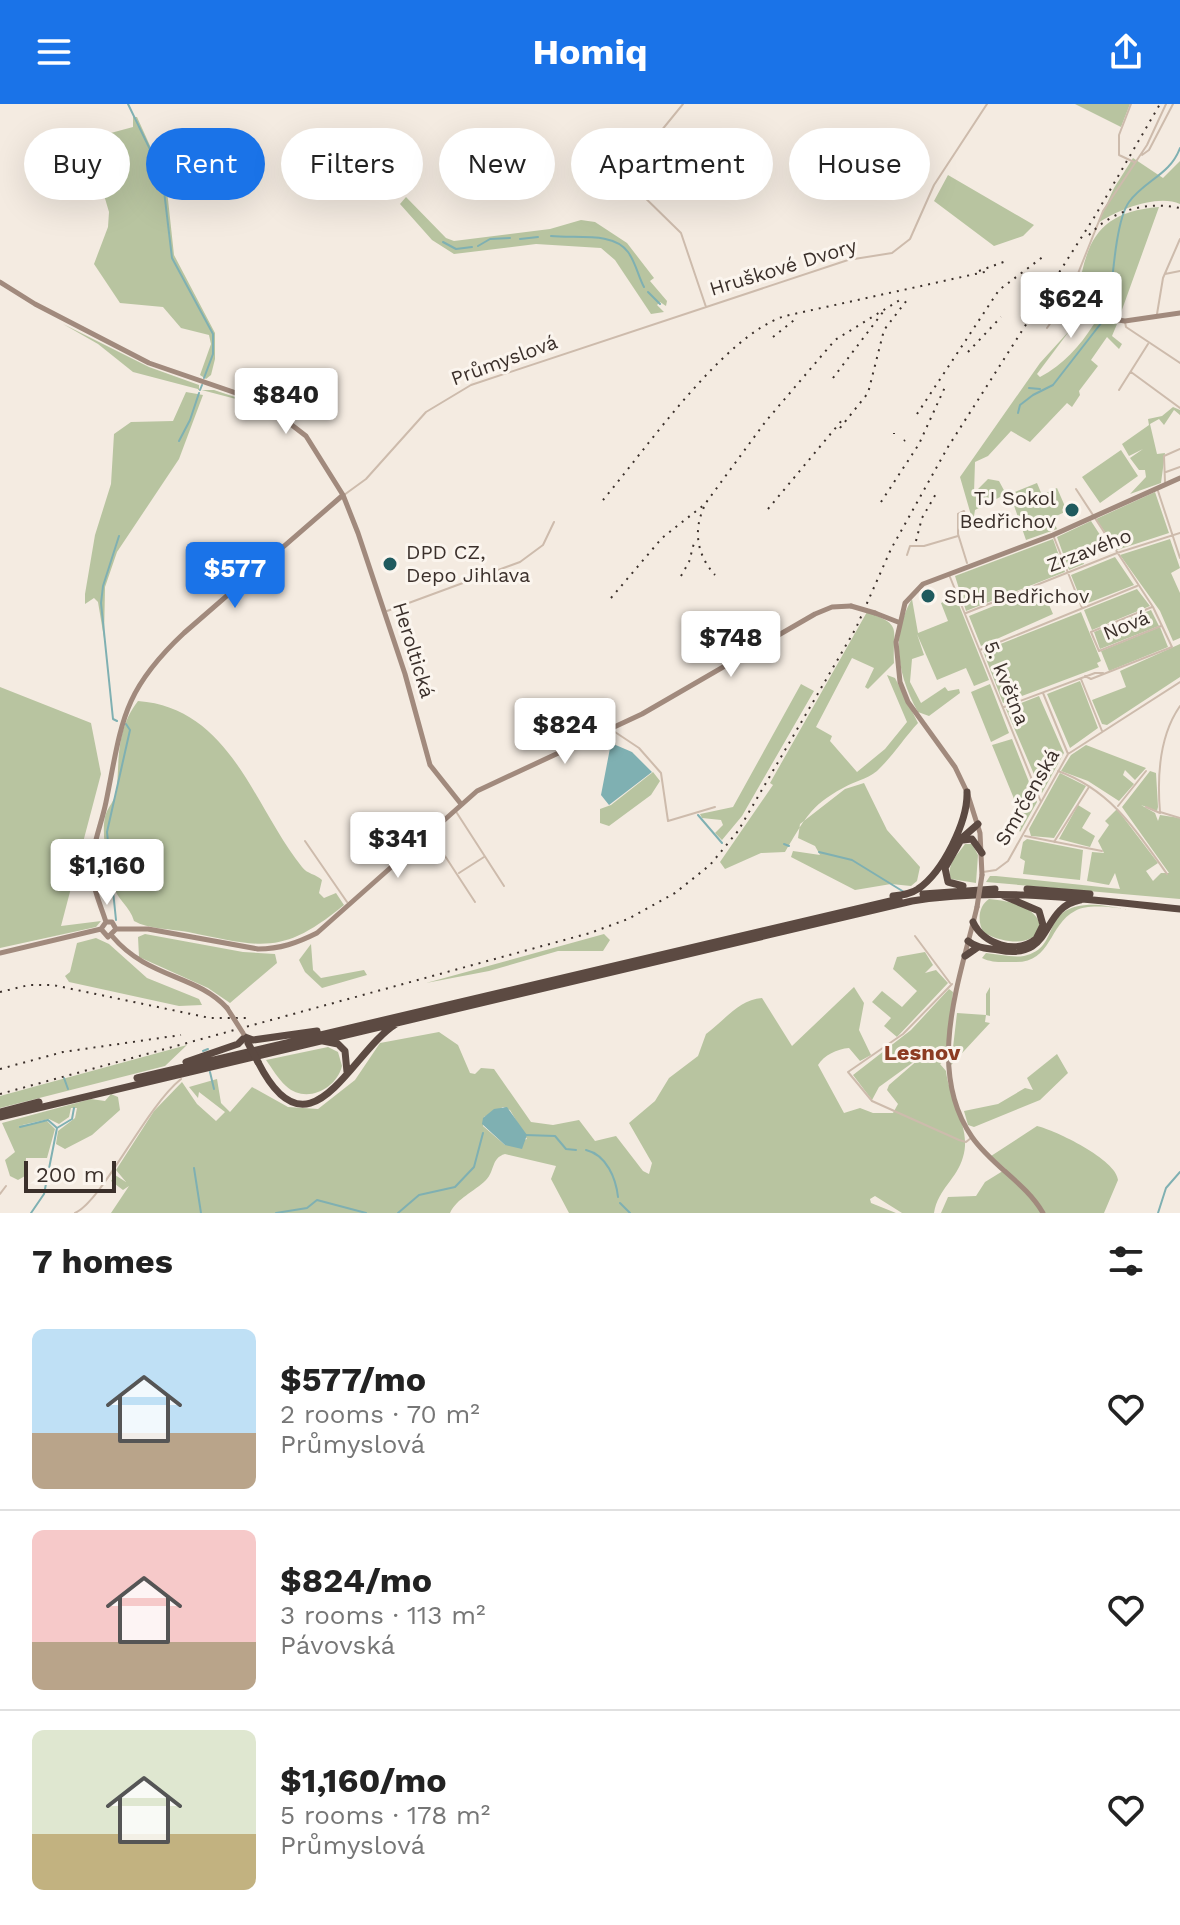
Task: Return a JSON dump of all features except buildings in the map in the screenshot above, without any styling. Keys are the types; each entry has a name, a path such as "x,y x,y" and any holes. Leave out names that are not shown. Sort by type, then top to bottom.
{"highway":[{"path":"911,897 925,883 964,824 967,792"},
{"path":"964,824 978,824"},
{"path":"978,824 961,841 945,868 948,882 957,886 1166,905"},
{"path":"961,841 972,839 982,853"},
{"path":"0,1115 158,1073 836,912 958,890 1013,889"},
{"path":"911,897 994,893 1178,906"},
{"path":"994,893 1032,905 1043,918 1042,930 1032,943 1020,947 980,935 969,939 978,947 1019,953 1038,944 1061,909 1088,899"},
{"path":"0,1115 410,1019 895,900"},
{"path":"973,922 980,935"},
{"path":"965,956 978,947"},
{"path":"245,1038 273,1087 293,1101 318,1100 329,1095 383,1034 410,1019"},
{"path":"245,1038 253,1040 332,1032"},
{"path":"158,1073 238,1044 245,1038"},
{"path":"311,1042 330,1041 345,1051 349,1064 345,1078"}],"street":[{"name":"Hruškové Dvory","path":"683,104 626,174 631,184 684,237 706,307 855,258 901,248 913,236 934,185 987,104"},
{"path":"1131,104 1119,155 1134,162"},
{"path":"1141,155 1166,104"},
{"path":"1078,301 1073,288 1085,251 1111,195 1134,162 1149,150 1173,104"},
{"path":"1157,317 1164,274 1180,239"},
{"path":"1164,274 1180,271"},
{"name":"Heroltická","path":"0,282 35,304 149,363 272,407 302,431 343,495 386,611 430,765 461,804"},
{"path":"1047,328 1067,300 1078,301 1111,319 1125,321 1180,313"},
{"name":"Průmyslová","path":"106,922 94,889 92,861 122,722 138,687 166,650 343,495 366,479 418,419 453,394 706,307"},
{"path":"1055,317 1071,327 1094,309"},
{"path":"1125,321 1126,327 1180,363"},
{"path":"1119,390 1149,343"},
{"path":"1131,372 1180,408"},
{"path":"1165,484 1165,455 1180,449"},
{"path":"1165,473 1180,467"},
{"path":"1044,1212 972,1137 948,1075 954,985 977,907 982,853 978,824 955,767 903,693 897,671 898,622 905,603 916,588 1053,535 1180,478"},
{"path":"1157,487 1180,558"},
{"path":"1002,708 1085,676 1091,679 1105,674 1172,647 1153,607 1076,489"},
{"path":"386,611 520,562 543,545 554,522"},
{"path":"958,529 968,567"},
{"name":"Zrzavého","path":"965,614 1117,553 1180,533"},
{"path":"1053,535 1082,609"},
{"path":"907,555 910,546 924,546 959,536"},
{"name":"5. května","path":"949,574 1041,803"},
{"path":"979,651 1138,586"},
{"path":"116,929 148,929 246,947 276,949 317,933 454,809 485,786 612,729 832,607 851,606 898,622"},
{"name":"Nová","path":"1153,607 1091,632 1099,651 1163,625"},
{"path":"1080,678 1102,731"},
{"name":"Smrčenská","path":"982,874 1003,867 1068,754 1180,682"},
{"path":"1042,692 1068,754"},
{"path":"1161,813 1159,784 1164,738 1180,706"},
{"path":"612,729 639,748 661,773 668,821 715,807"},
{"path":"1058,771 1091,785 1118,807 1167,874"},
{"path":"1118,807 1146,771"},
{"path":"1053,843 1091,785"},
{"path":"1146,807 1180,818"},
{"path":"454,809 504,886"},
{"path":"429,832 475,902"},
{"path":"1023,835 1102,851"},
{"path":"305,841 349,905"},
{"path":"458,874 485,856"},
{"path":"0,953 101,929 106,922 112,922 116,929"},
{"path":"101,929 104,935 112,936 145,966 204,991 227,1008 245,1038"},
{"path":"112,936 116,929"},
{"path":"915,936 954,985"},
{"path":"954,985 903,1034 848,1072 872,1101 959,1140 966,1142 972,1137"},
{"path":"75,1213 91,1198 159,1099 181,1079"},
{"path":"0,1194 6,1186"}],"green space":[{"path":"1075,104 1130,104 1121,127"},
{"path":"133,117 137,117 146,137 146,200 168,200 174,255 215,333 215,359 211,375 206,379 200,375 211,344 209,335 181,328 163,307 120,303 94,264 108,227 109,212 105,200 130,200 129,128 133,127"},
{"path":"1133,158 1163,178 1180,161 1180,204 1161,201 1139,204 1098,223 1114,188"},
{"path":"948,175 1034,225 1023,236 994,246 934,201"},
{"path":"409,200 446,238 454,241 550,229 581,220 595,222 627,243 654,278 650,281 667,301 666,306 660,302 657,305 664,312 651,314 615,260 601,248 536,244 454,254 432,240 400,204"},
{"path":"1159,207 1119,318 1078,294 1086,258 1099,232 1122,215"},
{"path":"1094,312 1117,324 1112,336 1122,344 1119,349 1107,337 1091,360 1098,366 1079,391 1080,395 1072,407 1067,403 1030,442 1011,431 988,456 975,462 974,493 988,479 999,481 1006,494 975,510 973,522 960,477 1040,363 1070,330 1037,374 1040,377 1064,361 1094,324 1086,318"},
{"path":"63,324 149,367 199,385 199,389 133,372 98,344"},
{"path":"202,390 214,390 259,405"},
{"path":"186,392 203,395 179,459 117,552 105,587 104,638 98,602 94,598 85,604 85,594 95,535 111,484 114,434 131,422 173,421"},
{"path":"1173,407 1180,410 1180,415 1174,410 1164,425 1159,419 1150,424 1157,454 1165,453 1161,483 1130,494 1146,477 1145,470 1139,470 1130,458 1143,449 1129,456 1122,444 1149,425 1148,419 1162,416"},
{"path":"1121,450 1138,476 1100,503 1082,477"},
{"path":"1037,483 1042,495 1057,488 1067,511 1052,518 1057,529 1026,540 1010,494"},
{"path":"1155,492 1169,533 1117,550 1096,519"},
{"path":"1091,521 1104,541 1078,548 1084,564 1069,570 1057,537"},
{"path":"1053,539 1065,572 966,611 955,576"},
{"path":"1170,539 1180,568 1171,573 1180,593 1180,638 1173,641 1160,611 1120,555"},
{"path":"1115,557 1134,585 1083,605 1071,575"},
{"path":"1137,589 1150,606 1092,630 1084,610"},
{"path":"1026,593 1031,606 1047,600 1053,614 981,646 969,616"},
{"path":"912,599 918,633 948,621 941,603 947,600 949,605 959,605 989,680 974,686 966,668 937,680 917,634 924,655 912,659 910,682 921,703 945,687 948,691 959,689 960,693 929,716 918,712 911,698 899,656 901,627"},
{"path":"1151,610 1159,626 1100,649 1094,632"},
{"path":"867,612 887,621 894,629 894,663 868,689 865,687 874,668 852,658 816,727 832,736 830,741 857,772 885,749 907,722 887,675 895,678 918,723 877,771 847,786 815,808 785,852 761,853 725,869 720,862 773,785 770,783"},
{"path":"1081,612 1101,661 1097,663 1099,667 1003,703 983,651"},
{"path":"1160,627 1168,647 1109,671 1101,651"},
{"path":"1180,644 1180,677 1107,725 1102,724 1092,700 1126,687 1120,671"},
{"path":"1080,681 1098,728 1070,748 1047,694"},
{"path":"801,684 814,691 742,816 722,840 715,833 723,825 721,820 702,818 700,814 733,807"},
{"path":"990,684 1009,733 991,742 971,692"},
{"path":"0,687 91,723 101,774 61,926 101,921 96,927 0,948"},
{"path":"1039,696 1064,753 1042,793 1006,709"},
{"path":"138,701 170,708 196,721 218,741 302,867 322,880 319,893 324,898 336,893 344,905 304,933 270,943 235,941 134,921 113,885 104,824 116,793 123,732"},
{"path":"1012,739 1037,802 1020,832 1011,815 1019,811 992,745"},
{"path":"1086,745 1146,768 1135,780 1125,770 1123,775 1134,784 1119,801 1088,781 1061,771 1071,755"},
{"path":"1150,771 1156,773 1157,811 1141,805 1155,813 1158,821 1160,815 1180,818 1180,899 986,882 990,876 996,876 1120,889 1115,873 1109,885 1087,881 1092,852 1104,853 1098,841 1109,825 1105,821 1117,809 1158,863 1146,871 1153,881 1161,873 1169,873 1122,807"},
{"path":"653,772 660,781 651,795 609,826 600,823 600,809 611,805"},
{"path":"1060,773 1086,786 1054,838 1031,836 1029,829"},
{"path":"864,783 887,830 920,867 917,881 911,886 891,884 855,890 791,857 793,851 820,855 815,846 798,838 800,824 845,789"},
{"path":"1078,805 1091,813 1082,828 1095,836 1090,847 1059,839"},
{"path":"1027,839 1083,850 1080,880 1023,874 1025,861 1020,858 1023,842"},
{"path":"965,844 972,844 978,855 976,883 951,879 951,864"},
{"path":"989,899 1014,903 1030,911 1038,920 1039,930 1033,937 1022,941 1005,940 984,933 980,915"},
{"path":"1100,905 1131,910 1088,907 1075,911 1059,925 1043,950 1026,961 982,958 986,953 1024,956 1036,951 1066,910"},
{"path":"145,934 243,952 275,954 277,963 230,1003 208,988 139,957 138,937"},
{"path":"604,934 610,940 603,951 558,951 489,971 426,983"},
{"path":"96,938 109,944 147,978 199,999 202,1005 179,1006 69,982 65,976 70,972 77,943"},
{"path":"311,944 313,970 321,978 364,970 367,975 322,988 305,972 299,960"},
{"path":"925,952 933,965 925,973 936,970 948,983 897,1037 884,1026 891,1018 872,1002 882,991 902,1007 917,991 893,969 897,957"},
{"path":"854,987 864,1003 859,1030 871,1055 860,1061 849,1048 827,1055 818,1065 844,1113 860,1108 873,1113 893,1113 898,1104 887,1090 889,1085 919,1059 930,1058 926,1053 879,1087 872,1100 853,1075 911,1030 949,989 953,992 947,1059 940,1064 946,1071 965,1135 965,1146 960,1165 939,1197 934,1213 902,1213 875,1196 870,1199 871,1203 896,1213 569,1213 551,1179 556,1166 505,1154 497,1158 486,1180 461,1199 450,1213 111,1213 129,1186 123,1190 111,1181 115,1175 126,1182 116,1170 154,1111 182,1082 197,1104 216,1121 225,1112 199,1092 198,1098 189,1087 217,1079 221,1103 230,1112 252,1087 288,1107 318,1109 355,1080 380,1043 439,1032 458,1045 470,1073 475,1074 481,1068 494,1069 531,1122 553,1125 579,1120 595,1141 616,1136 643,1171 649,1174 652,1163 629,1123 655,1101 669,1078 698,1056 706,1034 738,1007 762,998 792,1046","holes":["503,1107 510,1110 527,1139 505,1145 483,1126 484,1117"]},
{"path":"990,987 990,1016 986,1015 986,994"},
{"path":"957,1013 986,1015 985,1022 990,1023 951,1065"},
{"path":"187,1045 165,1066 0,1108 0,1096"},
{"path":"328,1047 338,1052 342,1066 339,1074 327,1088 310,1094 302,1094 286,1086 266,1060"},
{"path":"1057,1054 1068,1073 1040,1100 974,1127 968,1125 964,1111 998,1104 1025,1088 1033,1090 1027,1078"},
{"path":"111,1094 118,1097 120,1110 92,1135 65,1149 56,1144 58,1131 75,1118 77,1108 71,1108 69,1117 59,1124 49,1119 18,1126 47,1121 55,1129 47,1158 26,1158 25,1176 18,1180 10,1176 5,1160 15,1152 2,1123 91,1099 105,1101"},
{"path":"1037,1126 1084,1147 1115,1172 1118,1180 1104,1213 941,1213 948,1197 976,1196 985,1182 1006,1169 991,1156"}],"water":[{"path":"611,743 632,752 652,772 609,805 601,795"},
{"path":"507,1107 527,1135 522,1149 505,1145 482,1124 483,1118 494,1109"}],"waterway":[{"path":"128,104 162,174 172,258 213,334 213,354 204,378"},
{"path":"1109,312 1117,239 1124,211 1135,194 1170,165 1180,148"},
{"path":"551,236 603,238 621,245 631,256 644,287"},
{"path":"520,239 538,237"},
{"path":"478,246 490,239 510,238"},
{"path":"443,242 456,249 472,247"},
{"path":"648,292 660,304"},
{"path":"1018,413 1020,405 1053,385 1102,322"},
{"path":"200,390 202,385"},
{"path":"1029,388 1040,389"},
{"path":"179,441 199,393"},
{"path":"117,721 113,719 101,603 103,586 119,536"},
{"path":"116,920 107,832 130,730 126,724"},
{"path":"698,815 722,843"},
{"path":"784,844 789,846"},
{"path":"819,852 852,860 904,892"},
{"path":"203,1051 208,1049"},
{"path":"210,1072 214,1089"},
{"path":"64,1078 68,1089"},
{"path":"31,1213 44,1194 57,1128 72,1119 74,1108"},
{"path":"20,1127 48,1120 57,1128"},
{"path":"398,1213 419,1195 455,1187 474,1167 483,1133"},
{"path":"525,1135 555,1136 566,1149 576,1150"},
{"path":"586,1150 605,1162 618,1197"},
{"path":"194,1168 201,1213"},
{"path":"1158,1213 1166,1188 1180,1172"},
{"path":"276,1213 307,1208 317,1200 366,1213"},
{"path":"620,1203 630,1213"}],"railway":[{"path":"0,1094 590,933 628,919 675,893 710,865 738,831 856,628 891,549 948,447 1095,216 1160,104"},
{"path":"1089,235 1109,219 1131,210 1155,206 1180,208"},
{"path":"917,414 999,290 1044,256"},
{"path":"979,271 1009,260"},
{"path":"603,500 687,396 712,369 761,327 785,316 989,271"},
{"path":"611,598 662,538 705,504 766,421 835,340 903,298"},
{"path":"840,428 868,393 884,330 907,300"},
{"path":"833,378 883,312"},
{"path":"773,337 798,317"},
{"path":"968,352 1001,317"},
{"path":"881,502 919,444 945,387"},
{"path":"768,509 843,419"},
{"path":"916,541 922,518 937,492"},
{"path":"704,507 699,525 699,542 704,559 715,575"},
{"path":"681,576 689,562 695,539"},
{"path":"0,992 29,985 53,985 210,1018 249,1018"},
{"path":"0,1069 63,1052 181,1035"}],"place":[{"name":"TJ Sokol Bedřichov","path":"1072,510"},
{"name":"DPD CZ, Depo Jihlava","path":"390,564"},
{"name":"SDH Bedřichov","path":"928,596"}],"district":[{"name":"Lesnov","path":"922,1052"}]}
